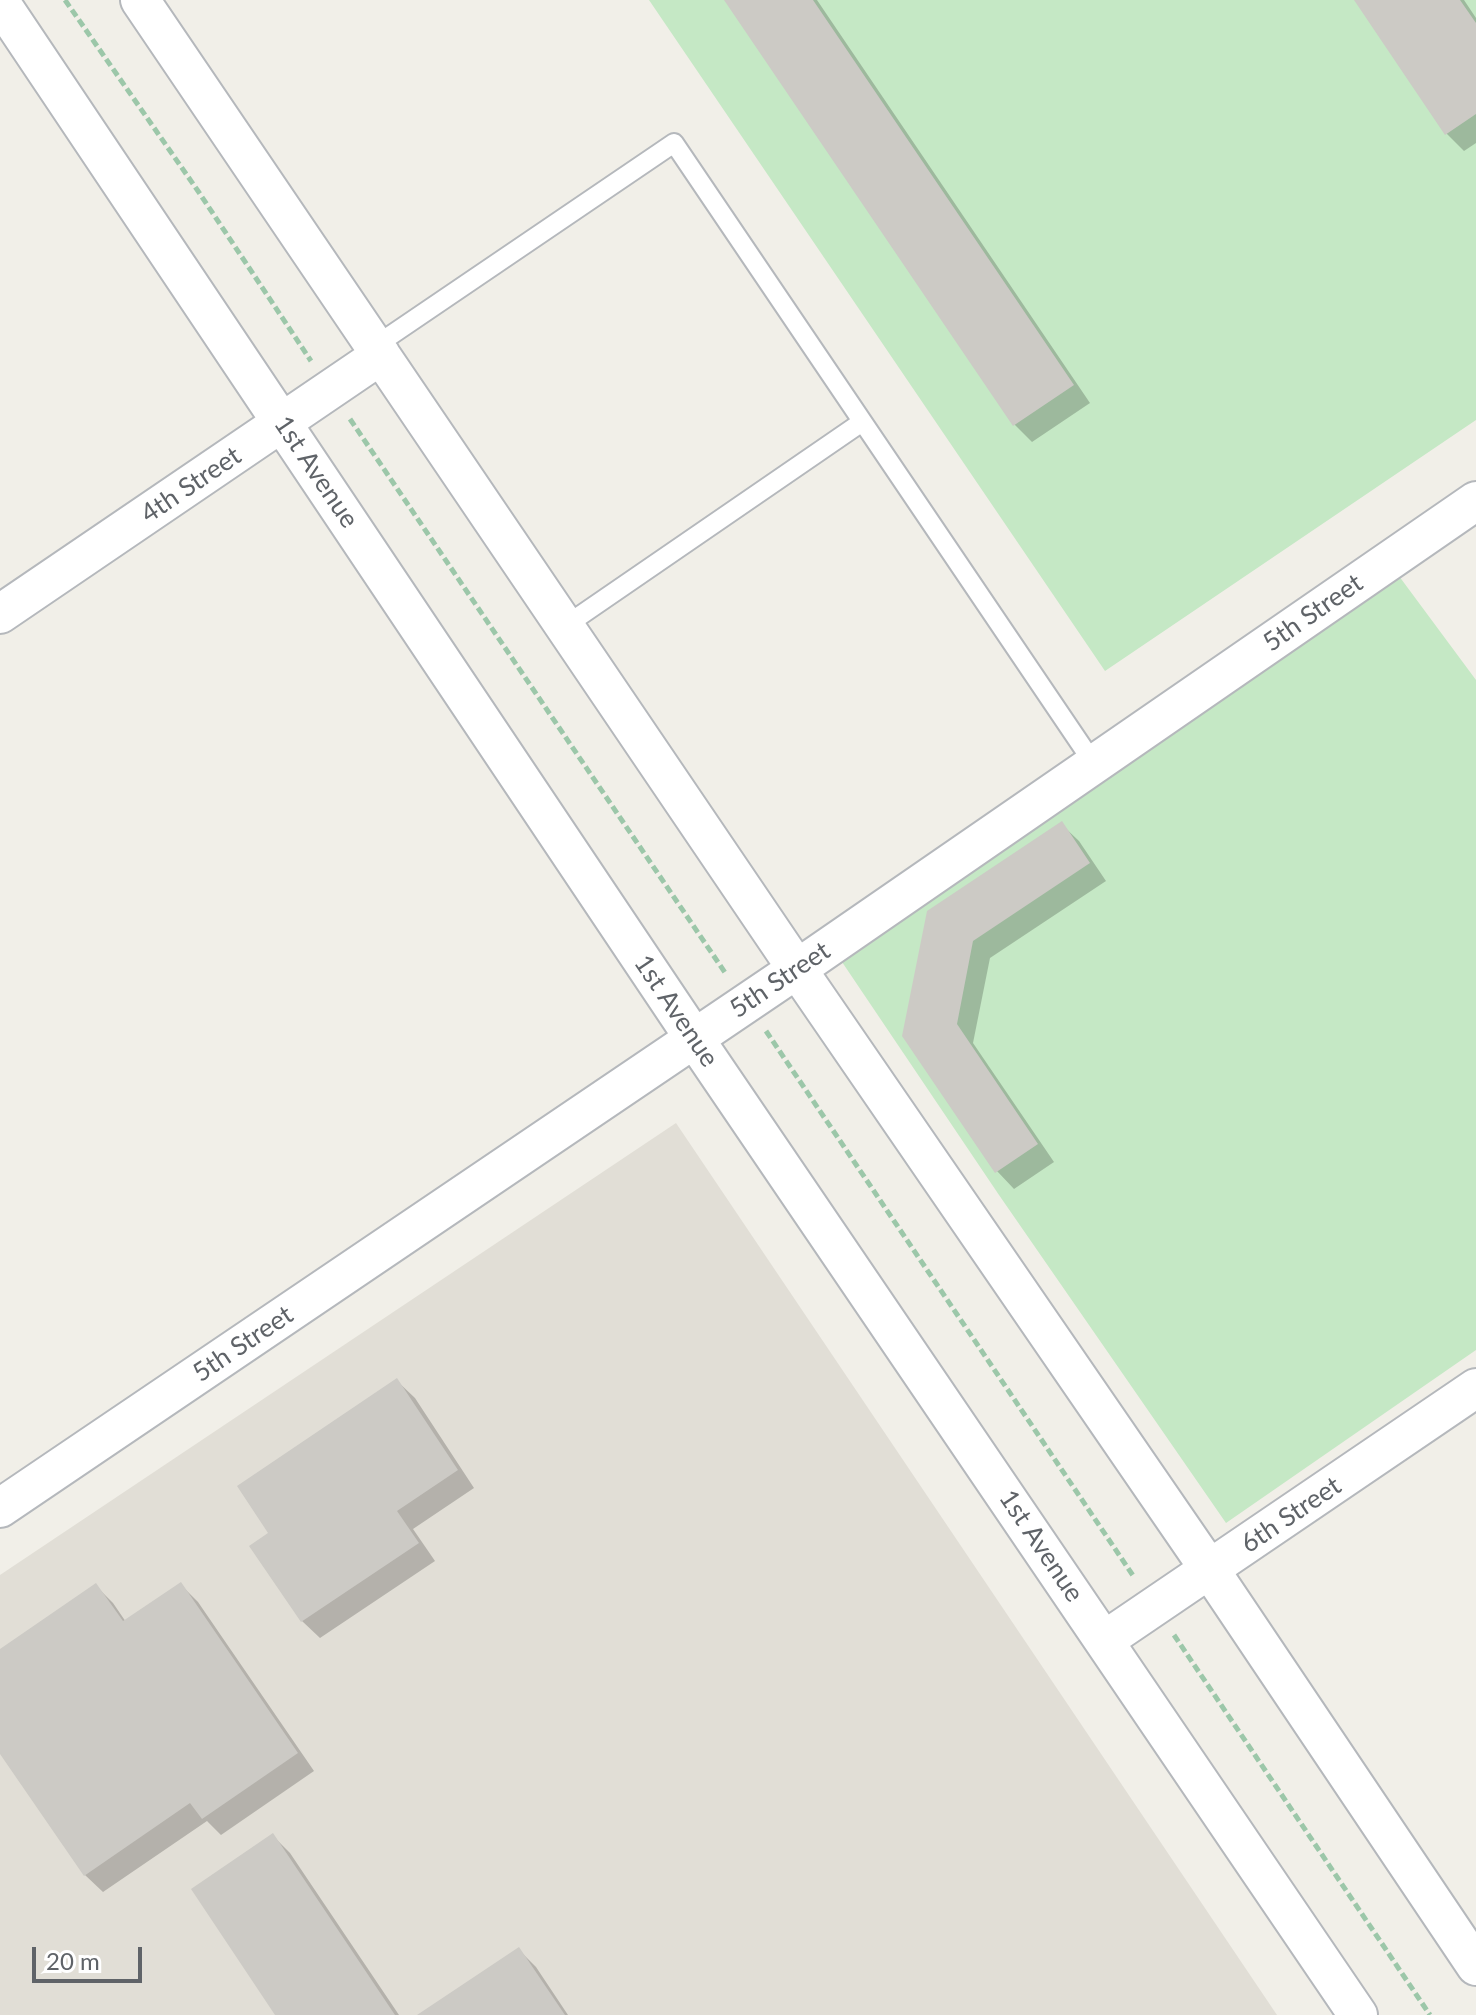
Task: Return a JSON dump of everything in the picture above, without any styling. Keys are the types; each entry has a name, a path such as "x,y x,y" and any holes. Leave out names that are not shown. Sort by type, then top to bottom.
{"street":[{"path":"140,0 797,969 1210,1570 1476,1966"},
{"name":"1st Avenue","path":"0,2 694,1038 1358,2015"},
{"name":"4th Street","path":"0,614 283,422 378,350"},
{"name":"5th Street","path":"0,1508 797,969 1476,501"},
{"name":"6th Street","path":"1105,1640 1476,1388"}],"lane":[{"path":"378,350 674,143 1094,764"},
{"path":"565,626 862,422"}],"path":[{"path":"65,0 315,367"},
{"path":"343,409 729,980"},
{"path":"759,1020 838,1142 1140,1585"},
{"path":"1167,1625 1430,2015"}],"shaded area":[{"path":"676,1123 1277,2015 0,2015 0,1575"}],"green space":[{"path":"649,0 1476,0 1476,420 1105,671"},
{"path":"1396,572 1476,680 1476,1350 1226,1523 840,959"}],"building":[{"path":"724,0 813,0 1074,385 1013,426"},
{"path":"1354,0 1460,0 1476,23 1476,114 1445,135"},
{"path":"1062,821 1090,863 973,941 957,1024 1038,1144 995,1173 902,1036 927,911"},
{"path":"397,1378 458,1470 397,1511 419,1543 301,1622 249,1546 268,1533 237,1486"},
{"path":"181,1582 298,1753 202,1819 190,1803 84,1876 0,1754 0,1649 96,1583 123,1621"},
{"path":"273,1833 395,2015 275,2015 191,1889"},
{"path":"519,1947 565,2015 417,2015"}]}
